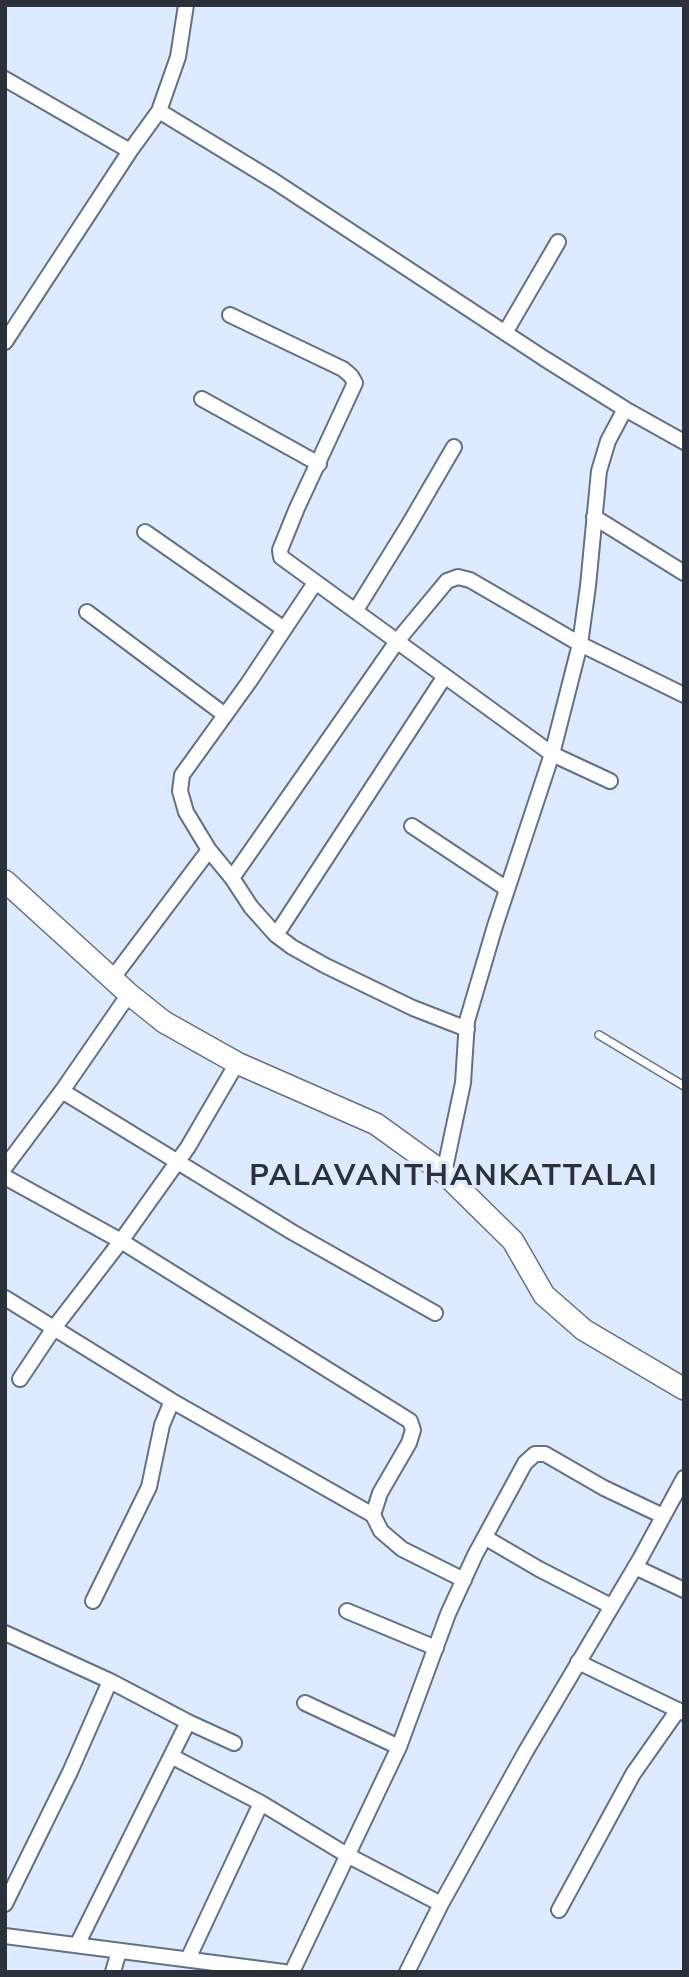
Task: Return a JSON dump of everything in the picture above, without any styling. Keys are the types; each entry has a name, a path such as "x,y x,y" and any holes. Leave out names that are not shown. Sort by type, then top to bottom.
{"main road":[{"path":"5,881 129,994 164,1022 237,1063 376,1124 444,1173 513,1241 544,1295 584,1329 684,1389"}],"street":[{"path":"5,342 10,327 159,111 178,57 186,5"},
{"path":"5,79 130,151"},
{"path":"159,111 274,181 625,409 684,442"},
{"path":"505,333 558,242"},
{"path":"230,314 343,369 355,383 281,550 281,557 552,754 610,781"},
{"path":"202,399 319,464"},
{"path":"444,1173 463,1083 467,1029 495,926 552,754 580,644 599,471 605,451 625,409"},
{"path":"356,610 454,447"},
{"path":"594,517 684,573"},
{"path":"145,532 284,629"},
{"path":"232,878 398,640 447,581 458,577 470,580 580,644 684,695"},
{"path":"315,583 182,775 180,791 186,812 251,907 276,935 292,947 349,977 413,1008 467,1029"},
{"path":"87,611 225,715"},
{"path":"276,935 445,676"},
{"path":"412,826 508,888"},
{"path":"112,978 209,849"},
{"path":"5,1167 129,994"},
{"path":"20,1379 54,1328 177,1163 237,1063"},
{"path":"62,1091 292,1232 435,1313"},
{"path":"5,1177 121,1241 410,1421 413,1430 409,1443 380,1493 373,1515"},
{"path":"5,1298 173,1401 373,1515 381,1531 402,1549 464,1580"},
{"path":"93,1601 149,1487 162,1425 173,1401"},
{"path":"292,1972 399,1747 448,1614 525,1463 535,1454 545,1454 604,1488 663,1516"},
{"path":"407,1972 441,1904 684,1478"},
{"path":"486,1538 611,1606"},
{"path":"635,1567 684,1590"},
{"path":"347,1611 436,1648"},
{"path":"5,1633 110,1681 234,1743"},
{"path":"559,1910 633,1774 681,1711 578,1662"},
{"path":"5,1904 110,1681"},
{"path":"305,1703 399,1747"},
{"path":"77,1945 188,1722"},
{"path":"171,1756 261,1803 347,1855 441,1904"},
{"path":"188,1959 261,1803"},
{"path":"5,1936 284,1972"},
{"path":"113,1972 119,1951"}],"lane":[{"path":"599,1035 684,1086"}],"district":[{"name":"PALAVANTHANKATTALAI","path":"454,1178"}]}
